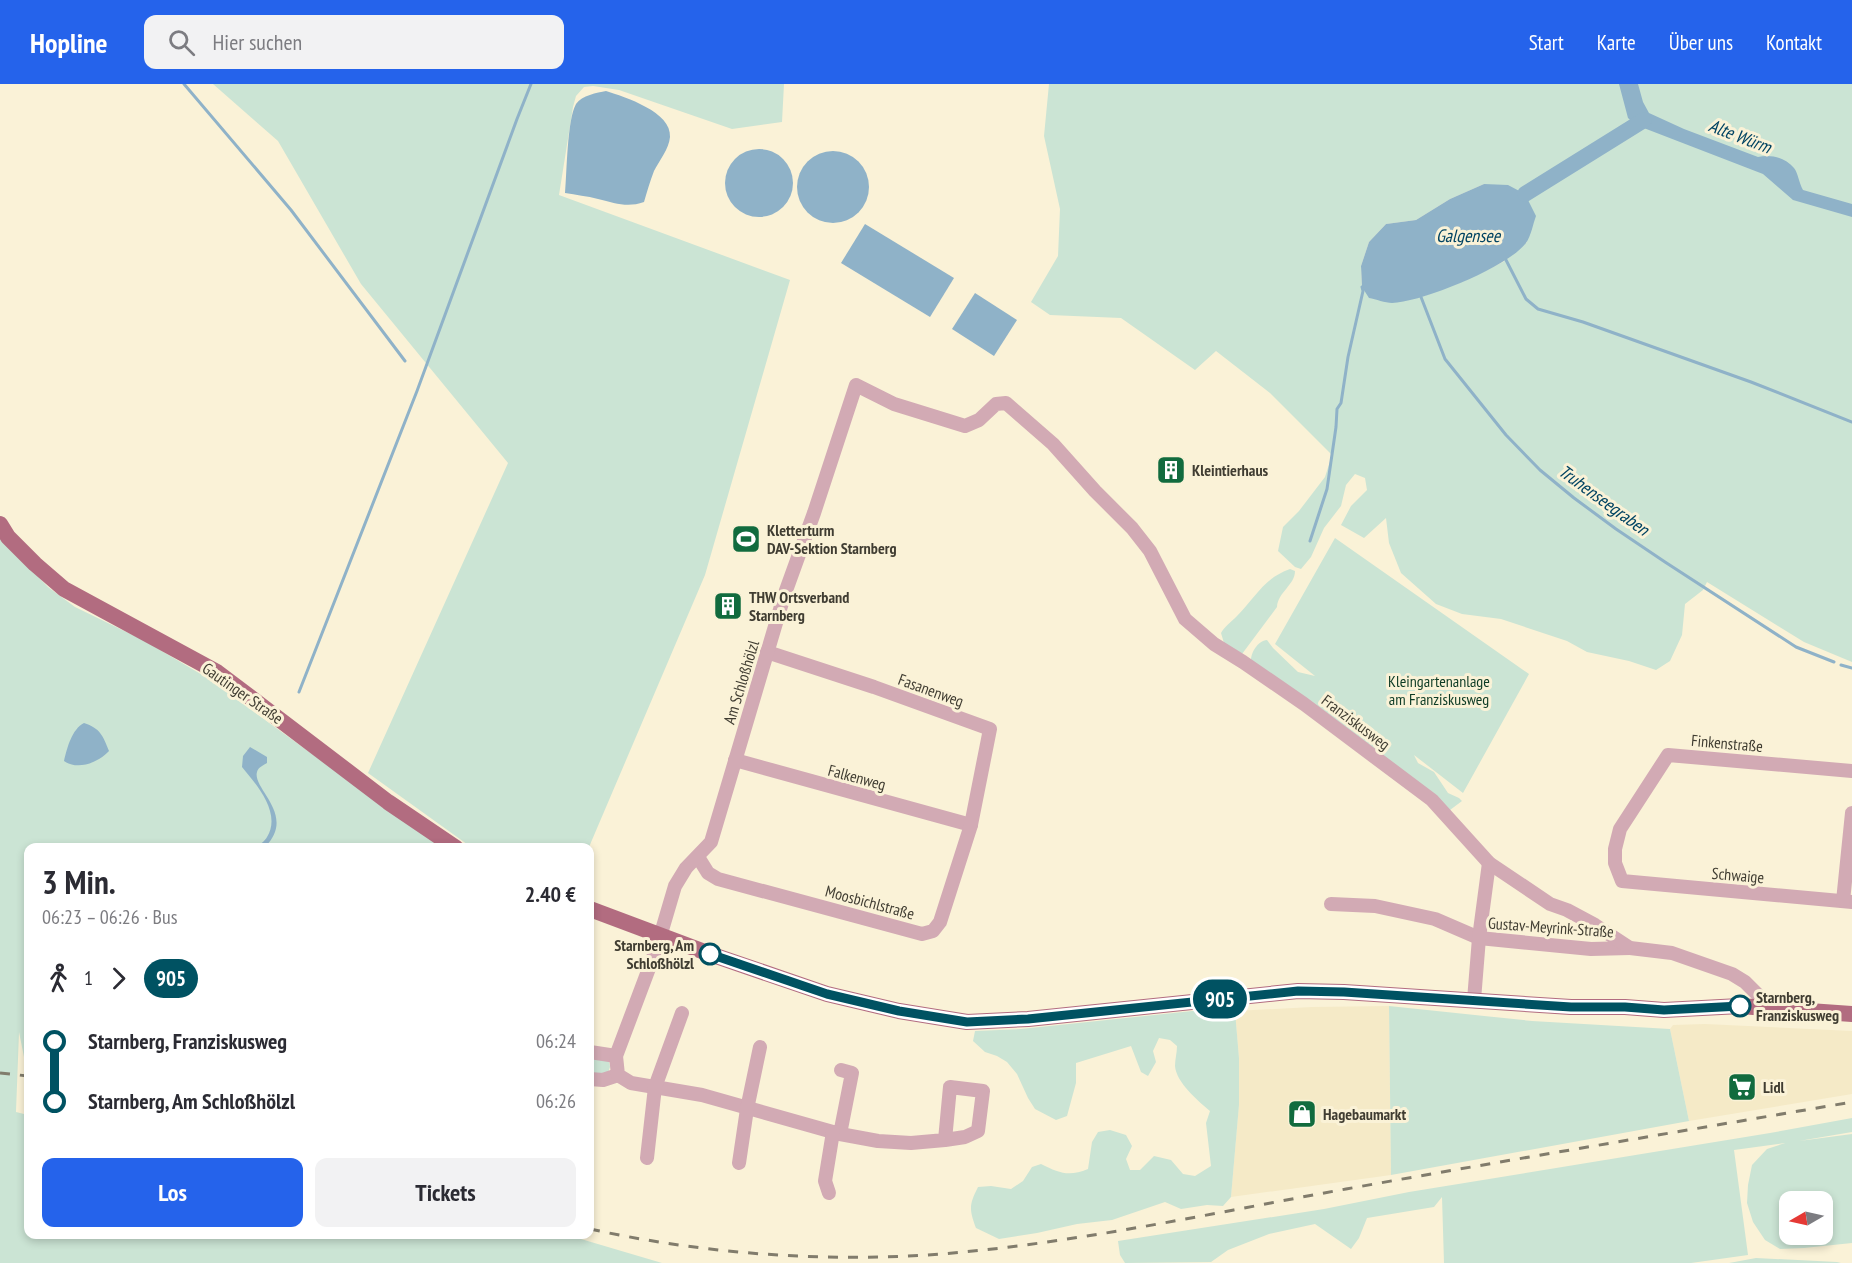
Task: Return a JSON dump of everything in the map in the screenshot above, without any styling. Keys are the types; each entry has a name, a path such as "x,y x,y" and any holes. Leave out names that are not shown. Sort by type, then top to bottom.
{"main road":[{"name":"Gautinger Straße","path":"0,524 8,537 64,589 217,672 388,801 449,843"},
{"path":"594,910 827,994 899,1011 967,1022 1028,1019 1298,991 1571,1007 1664,1010 1740,1006 1852,1014"}],"street":[{"name":"Am Schloßhölzl","path":"616,1056 660,935 675,886 686,868 711,842 784,596 856,385 894,404 953,423 965,426 979,420"},
{"name":"Franziskusweg","path":"979,420 996,404 1006,403 1053,444 1132,528 1150,551 1185,619 1214,644 1304,704 1432,800 1488,863 1550,904 1595,925 1630,948 1672,953 1732,974 1745,982 1770,1007"},
{"name":"Fasanenweg","path":"767,652 874,687 990,729 971,825"},
{"name":"Finkenstraße","path":"1622,881 1615,863 1615,849 1620,829 1668,755 1852,771"},
{"name":"Falkenweg","path":"735,760 971,825"},
{"path":"1848,901 1852,813"},
{"name":"Moosbichlstraße","path":"698,857 708,873 718,879 922,934 933,932 940,922 971,825"},
{"path":"1474,1000 1488,863"},
{"name":"Schwaige","path":"1622,881 1848,901"},
{"name":"Gustav-Meyrink-Straße","path":"1331,904 1375,906 1426,917 1479,938 1591,949 1630,948"},
{"path":"647,1158 655,1088 682,1013"},
{"path":"739,1163 760,1047"},
{"path":"594,1053 616,1056 618,1075"},
{"path":"829,1193 825,1181 852,1073 841,1070"},
{"path":"618,1075 631,1083 702,1095 836,1133 878,1141 911,1143 945,1140"},
{"path":"594,1079 603,1080 618,1075"}],"shaded area":[{"path":"1389,1006 1391,1175 1231,1197 1239,1105 1239,1058 1235,1011"},
{"path":"1705,1024 1852,1031 1852,1094 1689,1121 1670,1029 1673,1025"}],"green space":[{"path":"213,84 784,84 782,122 732,129 619,90 593,86 584,87 576,96 573,107 559,195 790,280 705,575 591,843 465,843 368,773 508,463 361,284 278,141"},
{"path":"1049,84 1852,84 1852,662 1804,642 1707,582 1703,590 1685,604 1682,635 1670,661 1656,670 1629,661 1587,652 1567,641 1501,619 1462,614 1436,604 1401,573 1389,543 1386,518 1364,538 1341,525 1351,506 1367,490 1365,478 1355,474 1346,485 1341,506 1324,528 1311,557 1301,569 1295,567 1278,551 1283,527 1299,511 1325,477 1332,455 1270,393 1216,351 1195,370 1121,318 1050,315 1031,302 1058,256 1060,209 1044,136","holes":["1484,184 1527,242 1503,262 1464,281 1421,297 1362,287 1361,266 1369,242 1386,224 1416,220 1450,199"]},
{"path":"0,537 48,587 75,607 145,641 204,676 435,843 24,843 24,1057 19,1032 16,1112 24,1114 24,1239 581,1239 662,1263 0,1263"},
{"name":"Kleingartenanlage am Franziskusweg","path":"1335,538 1529,674 1463,793 1414,755 1418,763 1434,772 1448,793 1462,801 1450,810 1251,663 1255,648 1267,640 1298,672 1315,676 1275,644"},
{"path":"1290,569 1295,571 1294,576 1280,597 1277,607 1242,654 1224,643 1221,633 1224,628 1260,589 1273,578"},
{"path":"1389,1006 1532,1021 1670,1029 1689,1121 1391,1175"},
{"path":"1221,1008 1235,1011 1239,1058 1239,1105 1231,1197 1223,1206 1207,1205 1181,1209 1165,1202 1112,1220 1077,1224 999,1239 976,1228 971,1207 978,1187 1011,1189 1023,1181 1032,1167 1041,1164 1064,1173 1075,1173 1088,1169 1092,1142 1098,1132 1110,1130 1126,1135 1132,1146 1126,1159 1130,1170 1140,1170 1154,1156 1171,1160 1183,1174 1195,1176 1211,1166 1206,1123 1210,1111 1188,1091 1179,1078 1175,1066 1177,1046 1170,1040 1159,1038 1153,1051 1156,1062 1148,1076 1141,1072 1131,1046 1076,1063 1076,1083 1067,1116 1056,1120 1035,1109 1017,1074 1007,1062 985,1052 973,1041 975,1031 1021,1029"},
{"path":"594,1057 609,1060 608,1073 594,1074"},
{"path":"1852,1118 1852,1132 1799,1141 1852,1134 1852,1243 1833,1245 1833,1191 1779,1191 1779,1245 1833,1245 1780,1249 1765,1240 1753,1222 1747,1203 1752,1165 1767,1149 1785,1143 1734,1150 1748,1255 1691,1263 1444,1263 1442,1197 1434,1207 1367,1218 1359,1238 1351,1249 1315,1224 1269,1234 1228,1250 1211,1262 1125,1263 1120,1255 1118,1241 1324,1209 1409,1192"},
{"path":"1756,1258 1837,1262 1841,1263 1729,1263"}],"water":[{"path":"1619,84 1638,84 1649,113 1758,157 1772,156 1786,161 1795,170 1803,190 1852,204 1852,217 1793,200 1763,174 1636,125 1628,118"},
{"path":"606,91 646,107 664,120 669,128 668,146 654,171 644,202 632,205 621,204 565,193 569,134 576,104 586,96"},
{"path":"759,149 772,152 783,159 790,170 793,183 790,196 783,207 772,214 759,217 746,214 735,207 728,196 725,183 728,170 735,159 746,152"},
{"path":"833,151 853,157 863,167 869,187 863,207 853,217 833,223 813,217 803,207 797,187 803,167 813,157"},
{"name":"Galgensee","path":"1484,184 1508,185 1525,194 1536,216 1526,243 1502,262 1443,290 1423,297 1392,303 1369,298 1362,287 1361,266 1369,242 1386,224 1416,220 1450,199"},
{"path":"865,224 954,278 930,317 841,263"},
{"path":"975,293 1017,320 994,356 952,329"},
{"path":"84,723 94,727 100,733 109,751 100,759 88,764 70,764 64,761 68,745 73,734"},
{"path":"250,747 267,757 267,763 257,772 257,779 271,804 277,824 274,835 268,843 261,843 271,828 269,809 260,790 242,767 243,756"}],"waterway":[{"path":"184,84 291,210 405,361"},
{"path":"299,692 417,391 531,84"},
{"path":"1525,194 1644,120"},
{"path":"1506,260 1526,299 1538,309 1583,322 1751,382 1852,422"},
{"path":"1310,541 1327,489 1337,409 1341,403 1362,287"},
{"name":"Truhenseegraben","path":"1421,297 1445,359 1506,435 1540,470 1616,529 1665,562 1796,647 1834,662"},
{"name":"Truhenseegraben","path":"1841,665 1852,668"}],"railway":[{"path":"0,1073 24,1076"},
{"path":"594,1230 673,1244 758,1254 886,1257 980,1250 1137,1228 1409,1178 1852,1102"}],"bus line":[{"name":"905","path":"710,954 827,994 899,1011 967,1022 1028,1019 1298,991 1571,1007 1664,1010 1740,1006"}],"place":[{"name":"Kleintierhaus","path":"1171,470"},
{"name":"Kletterturm DAV-Sektion Starnberg","path":"746,539"},
{"name":"THW Ortsverband Starnberg","path":"728,606"},
{"name":"Starnberg, Am Schloßhölzl","path":"710,954"},
{"name":"Starnberg, Franziskusweg","path":"1740,1006"},
{"name":"Lidl","path":"1742,1087"},
{"name":"Hagebaumarkt","path":"1302,1114"}],"water label":[{"name":"Alte Würm","path":"1740,136"}]}
